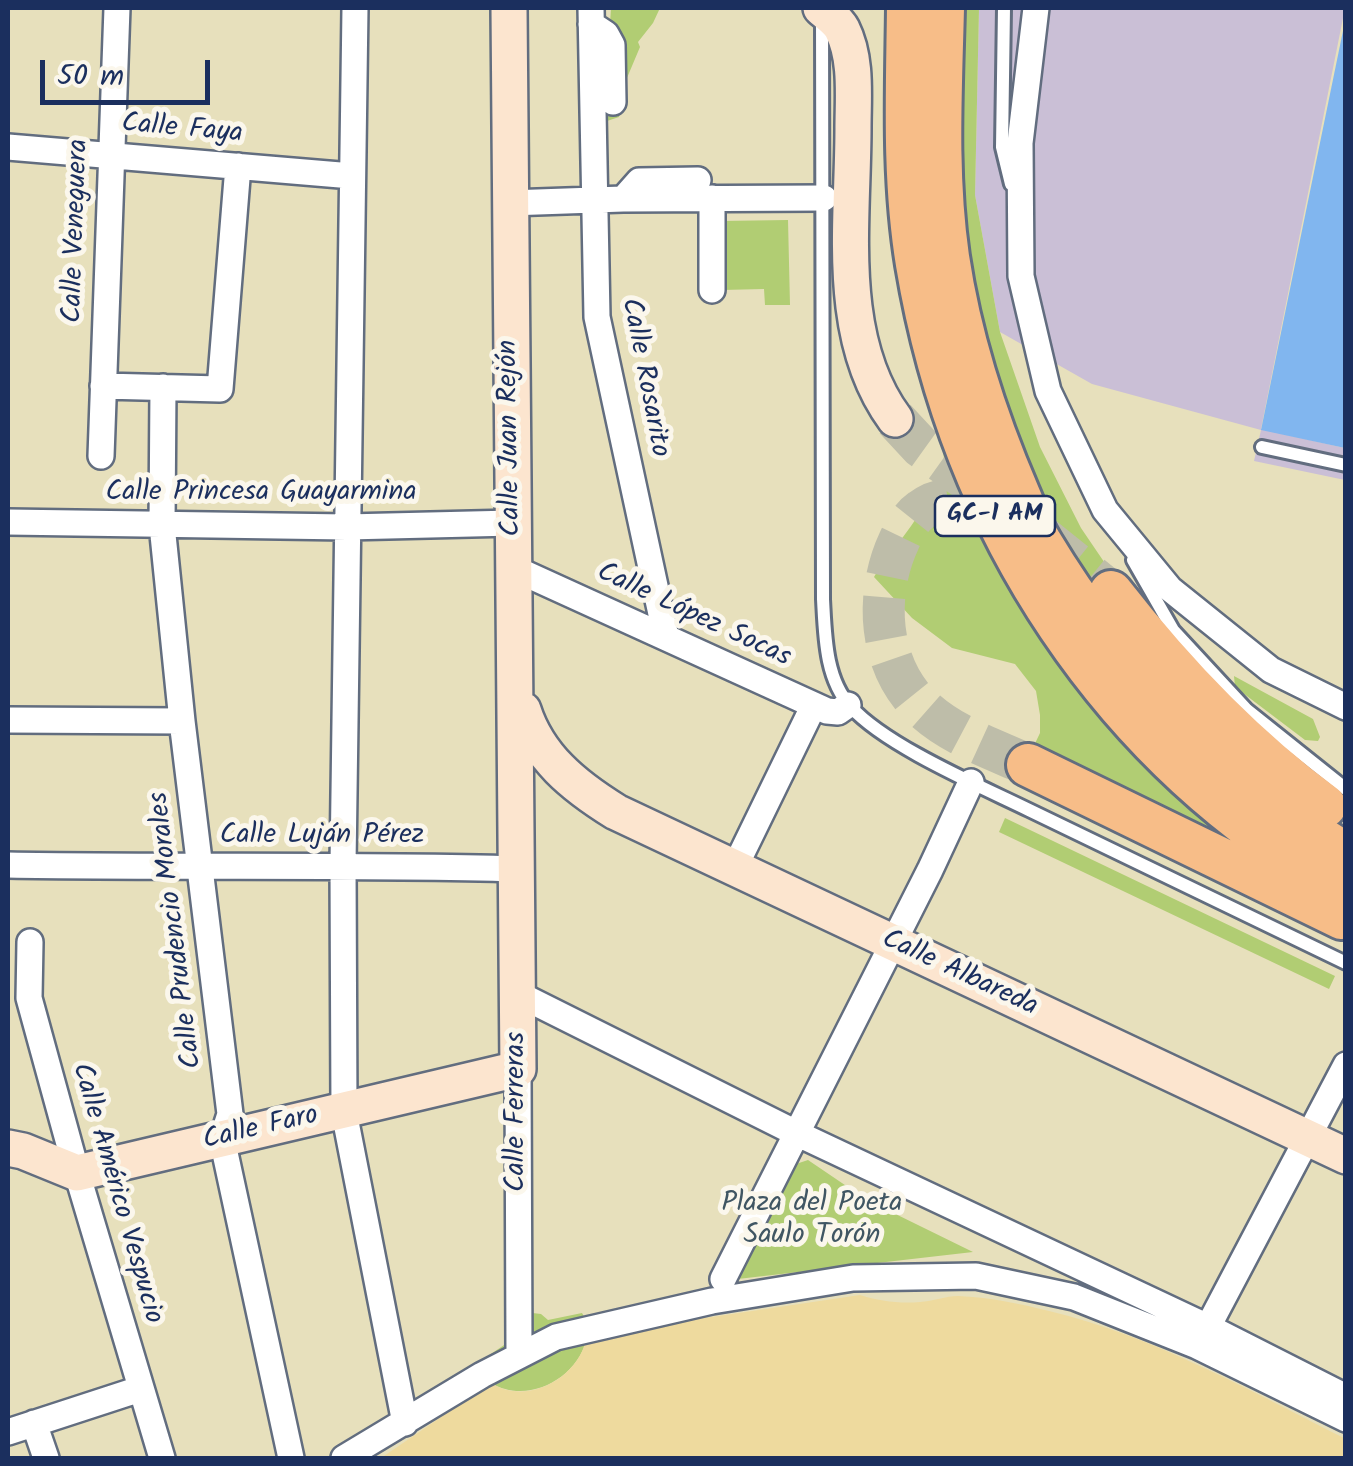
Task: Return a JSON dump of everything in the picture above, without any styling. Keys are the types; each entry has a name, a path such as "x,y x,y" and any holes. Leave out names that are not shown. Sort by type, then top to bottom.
{"highway":[{"name":"GC-1 AM","path":"908,8 906,153 917,262 943,380 968,455 1007,543 1060,627 1114,700 1170,760 1234,817 1346,891"},
{"name":"GC-1 AM","path":"943,8 940,141 948,257 970,354 1000,450 1040,541 1137,677 1191,734 1254,790 1346,854"},
{"path":"1111,592 1166,662 1211,709 1282,774 1346,821"},
{"path":"1028,765 1346,920"}],"street":[{"name":"Calle Veneguera","path":"101,456 116,8"},
{"path":"355,8 344,1112 405,1423"},
{"name":"Calle Juan Rejón","path":"509,8 518,869"},
{"path":"821,8 842,27 853,70 852,259 856,332 877,395 895,420"},
{"path":"1036,8 1020,144 1022,276 1048,391 1105,510 1170,589 1271,670 1346,707"},
{"path":"591,16 612,45 613,102"},
{"name":"Calle Rosarito","path":"591,16 597,317 666,637"},
{"name":"Calle Faya","path":"8,146 352,176"},
{"path":"103,386 220,389 238,166"},
{"path":"509,203 624,198 705,189 824,198"},
{"path":"705,189 712,290"},
{"name":"Calle Prudencio Morales","path":"163,387 162,525 230,1114 222,1138 291,1458"},
{"name":"Calle Princesa Guayarmina","path":"8,522 348,527 514,523"},
{"name":"Calle López Socas","path":"514,568 814,705 838,712 848,705"},
{"name":"Calle Albareda","path":"515,685 539,748 577,785 616,812 1346,1156"},
{"path":"735,867 814,705"},
{"path":"8,720 182,721"},
{"path":"518,802 527,783 542,777 577,785"},
{"path":"723,1279 971,782"},
{"name":"Calle Luján Pérez","path":"8,865 202,868 344,864 518,869"},
{"name":"Calle Ferreras","path":"518,869 519,1356"},
{"name":"Calle Américo Vespucio","path":"30,942 18,997 162,1458"},
{"path":"518,994 1202,1337 1346,1419"},
{"path":"1202,1337 1346,1065"},
{"name":"Calle Faro","path":"76,1173 518,1069"},
{"path":"8,1148 76,1173"},
{"path":"344,1458 556,1337 712,1301 853,1278 976,1276 1074,1297 1202,1337 1346,1397"},
{"path":"8,1432 140,1389"},
{"path":"34,1423 46,1458"}],"lane":[{"path":"821,8 822,599 826,644 836,682 848,705 891,738 971,782 1346,963"},
{"path":"1004,8 1002,147 1021,225"},
{"path":"1262,448 1346,465"},
{"path":"1105,510 1173,630 1247,710 1346,789"}],"shaded area":[{"path":"979,8 1345,8 1261,429 1345,448 1345,480 1254,461 1261,430 1092,384 1000,332 975,195"}],"green space":[{"path":"611,8 660,8 638,42 640,47 624,85 619,117 604,122"},
{"path":"887,8 895,8 924,356 1272,859 1030,754 1040,733 1036,691 1015,664 952,648 912,618 874,577 931,497 944,464 941,438 919,373 900,282 888,145"},
{"path":"963,8 979,8 975,195 1000,332 1040,447 1081,528 1115,578 1093,599 1046,519 993,400 960,203"},
{"path":"788,220 790,305 765,305 764,289 722,290 721,221"},
{"path":"1234,676 1313,719 1318,741 1305,740 1235,687"},
{"path":"1005,818 1335,976 1329,989 999,832"},
{"name":"Plaza del Poeta Saulo Torón","path":"808,1160 867,1200 973,1252 729,1280 784,1168"},
{"path":"524,1312 541,1314 548,1320 582,1313 597,1339 586,1341 572,1367 548,1385 520,1391 491,1383 455,1408 444,1386 507,1343 507,1328"}],"sand":[{"path":"860,1295 905,1303 953,1296 981,1298 1088,1322 1201,1366 1346,1439 1345,1458 381,1458 491,1383 519,1391 548,1385 572,1366 586,1340"}],"water":[{"path":"1345,21 1345,448 1261,430"}],"tunnel":[{"path":"895,419 921,447 1009,510 1111,592"},
{"path":"1009,510 953,498 917,513 903,532 892,560 886,580 884,623 887,644 902,683 927,712 968,738 1028,765"}]}
